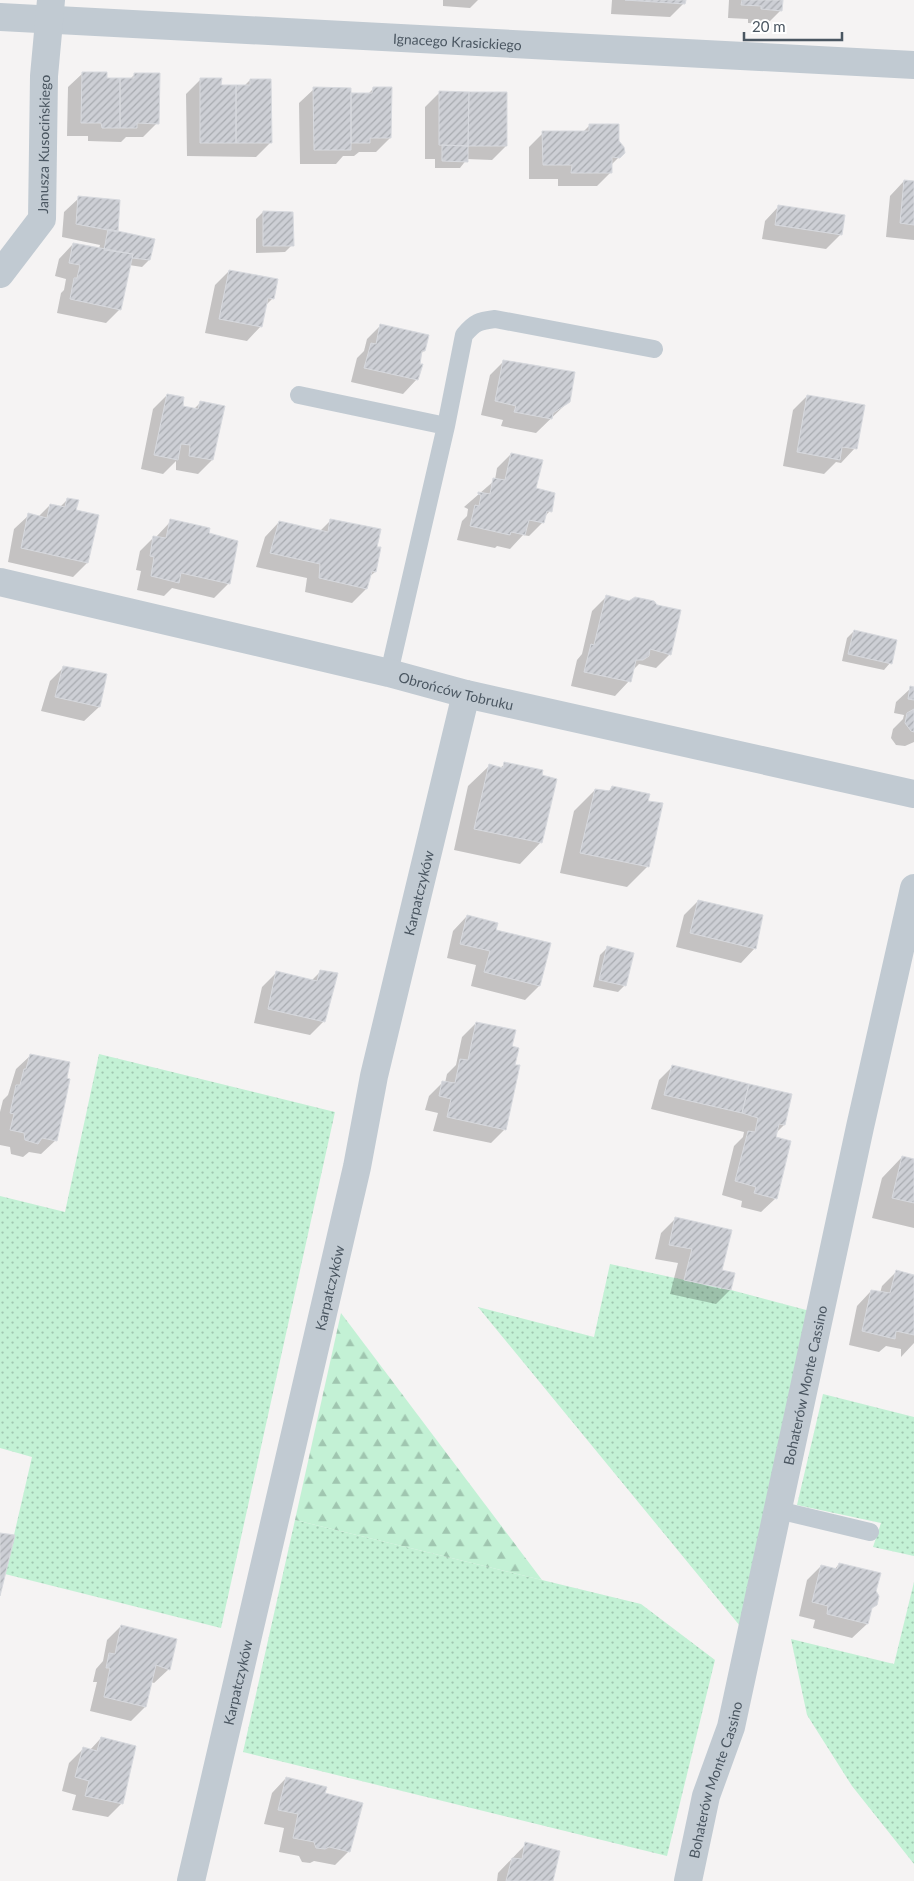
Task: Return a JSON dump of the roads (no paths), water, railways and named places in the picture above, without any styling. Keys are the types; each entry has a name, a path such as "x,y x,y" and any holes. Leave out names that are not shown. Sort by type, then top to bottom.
{"street":[{"name":"Ignacego Krasickiego","path":"0,17 49,10 914,65"},
{"name":"Janusza Kusocińskiego","path":"0,274 42,219 44,76 49,10"},
{"name":"Obrońców Tobruku","path":"0,582 389,673 466,694 914,794"},
{"name":"Karpatczyków","path":"191,1881 355,1176 374,1076 466,694"},
{"name":"Bohaterów Monte Cassino","path":"688,1881 706,1796 731,1727 858,1137 914,888"}],"lane":[{"path":"389,673 446,426 464,335 473,325 480,321 495,319 654,349"},
{"path":"299,395 446,426"},
{"path":"778,1510 870,1532"}]}
